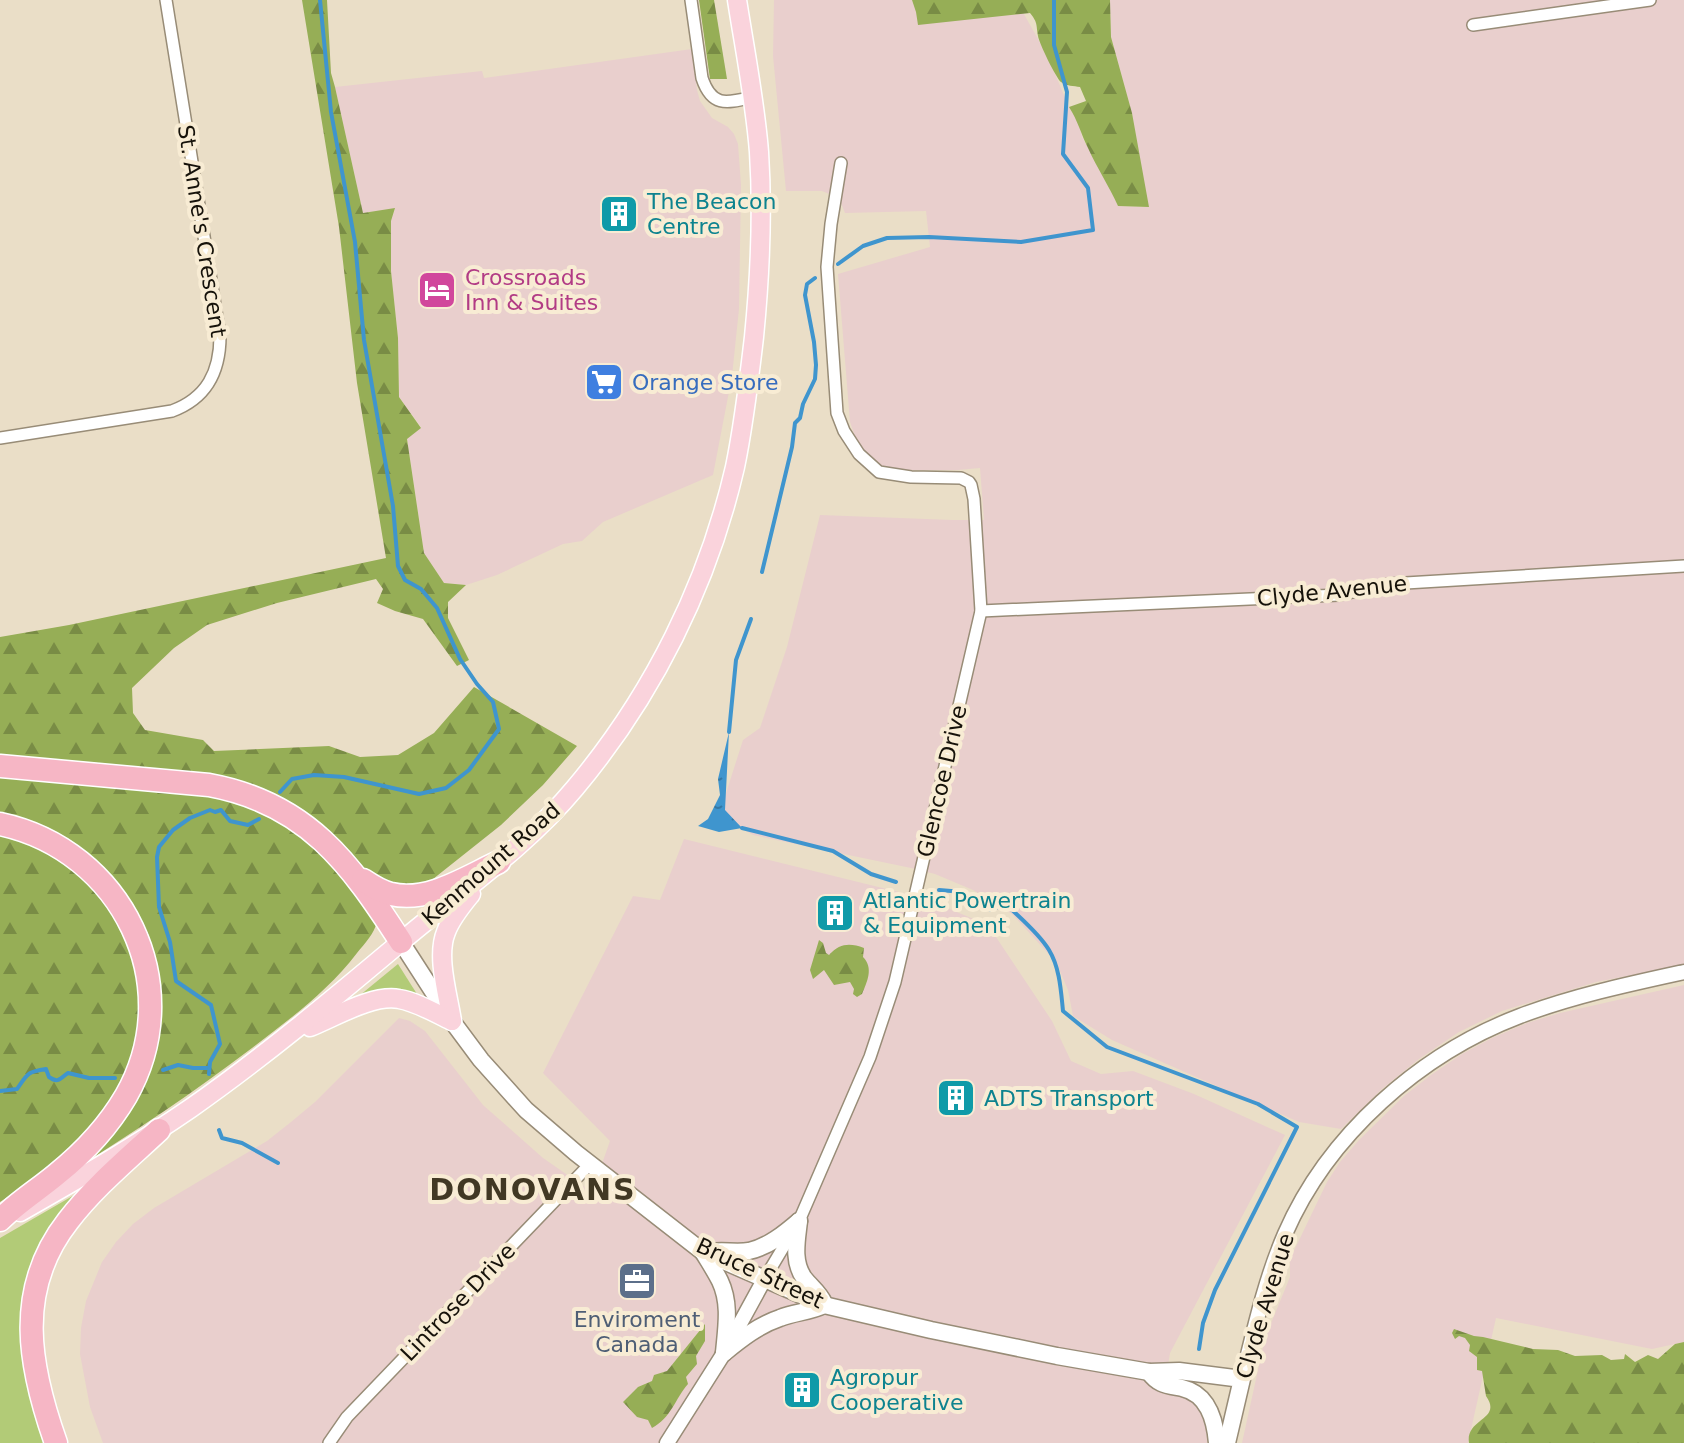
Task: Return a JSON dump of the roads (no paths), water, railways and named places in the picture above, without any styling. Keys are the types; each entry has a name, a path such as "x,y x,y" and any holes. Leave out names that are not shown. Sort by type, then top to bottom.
{"highway":[{"path":"0,766 170,781 239,791 274,805 323,840 376,904 401,942"},
{"path":"0,824 31,832 51,842 92,871 107,889 121,907 142,950 148,971 151,1011 148,1037 136,1076 111,1118 75,1158 15,1205 0,1222"},
{"path":"351,873 388,894 409,896 439,890 499,862"},
{"path":"56,1443 40,1394 33,1358 32,1318 40,1274 52,1245 70,1218 159,1130"}],"main road":[{"name":"Kenmount Road","path":"0,1222 159,1130 289,1035 499,862 564,801 626,720 683,619 715,536 735,465 747,393 755,323 761,191 753,97 737,0"},
{"path":"452,1021 442,955 445,933 462,905 499,862"},
{"name":"Bruce Street","path":"401,942 452,1021 518,1102 550,1132 703,1252 824,1305 1008,1347 1149,1372 1179,1371 1242,1379"},
{"path":"289,1035 372,1000 391,998 408,1001 452,1021"},
{"path":"724,1353 727,1318 724,1293 703,1252 759,1248 799,1221"},
{"path":"724,1353 765,1324 824,1305 798,1266 799,1221"},
{"path":"1149,1372 1158,1382 1190,1391 1201,1399 1213,1416 1217,1443"},
{"name":"Clyde Avenue","path":"1227,1443 1242,1379"}],"street":[{"name":"St. Anne's Crescent","path":"0,438 172,411 205,390 217,363 220,336 166,0"},
{"path":"691,0 702,78 711,97 730,102 753,97"},
{"path":"1473,25 1650,0"},
{"name":"Glencoe Drive","path":"667,1443 724,1353 799,1221 870,1057 895,982 981,611 974,499 969,482 961,478 911,477 879,472 864,461 853,447 837,413 827,267 841,163"},
{"name":"Clyde Avenue","path":"981,611 1339,595 1389,584 1684,566"},
{"name":"Clyde Avenue","path":"1242,1379 1259,1311 1284,1234 1322,1166 1378,1105 1438,1058 1491,1028 1567,1000 1684,972"},
{"name":"Lintrose Drive","path":"329,1443 347,1417 591,1163"}],"water":[{"path":"729,732 725,810 742,828 719,832 698,826 708,819 720,795 718,779"}],"waterway":[{"path":"280,792 292,779 314,775 344,777 419,794 446,788 469,770 499,729 493,702 460,659 437,608 421,589 405,580 398,566 393,506 364,340 355,242 331,112 320,0"},
{"path":"838,264 863,246 887,238 1021,242 1093,230 1088,188 1063,154 1067,92 1054,45 1054,0"},
{"path":"762,572 795,423 800,418 815,379 814,342 805,295 807,284 815,278"},
{"path":"729,732 736,660 751,619"},
{"path":"209,1074 210,1062 220,1044 211,1005 176,981 170,942 159,907 157,857 159,847 173,830 190,818 210,810 221,810 230,821 248,825 259,819"},
{"path":"742,828 833,851 871,874 896,882"},
{"path":"939,890 963,892 991,910 1006,904 1035,932 1053,957 1063,1011 1107,1047 1258,1104 1297,1127 1215,1290 1203,1323 1199,1349"},
{"path":"163,1070 178,1065 209,1068"},
{"path":"0,1091 17,1089 28,1074 46,1069 49,1077 55,1080 68,1073 89,1078 115,1078"},
{"path":"219,1130 222,1138 242,1143 278,1163"}],"place":[{"name":"The Beacon Centre","path":"619,214"},
{"name":"Crossroads Inn & Suites","path":"437,290"},
{"name":"Orange Store","path":"604,382"},
{"name":"Atlantic Powertrain & Equipment","path":"835,913"},
{"name":"ADTS Transport","path":"956,1098"},
{"name":"Enviroment Canada","path":"637,1281"},
{"name":"Agropur Cooperative","path":"802,1390"}],"district":[{"name":"DONOVANS","path":"533,1189"}]}
